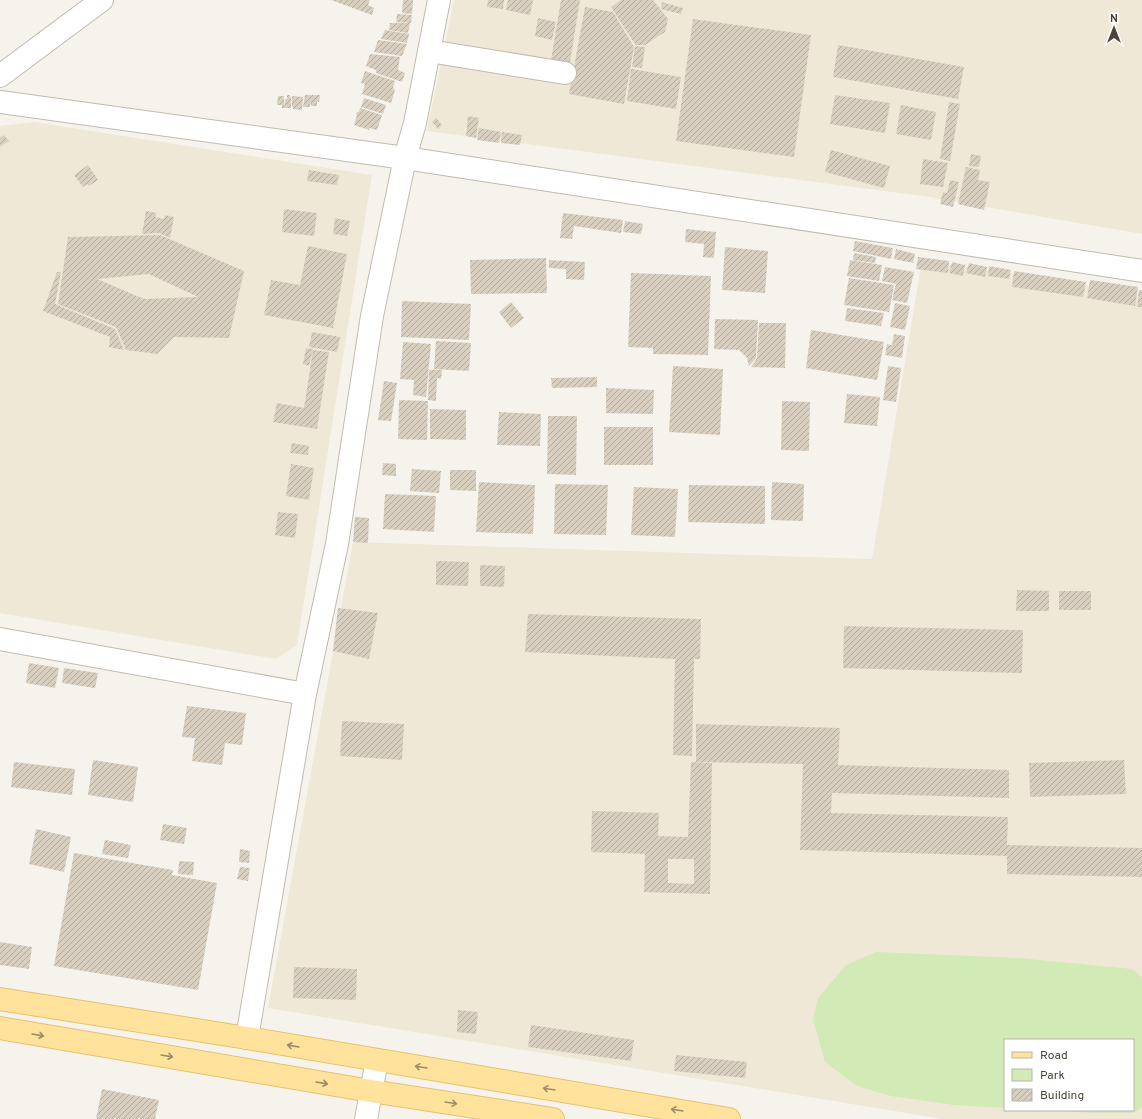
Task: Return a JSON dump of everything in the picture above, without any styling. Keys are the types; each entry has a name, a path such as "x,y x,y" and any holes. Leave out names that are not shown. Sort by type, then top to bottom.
{"main road":[{"path":"0,999 247,1038 729,1119"},
{"path":"0,1028 371,1091 553,1119"}],"street":[{"path":"0,76 102,0"},
{"path":"247,1038 305,694 337,544 372,316 405,158 415,123 439,0"},
{"path":"429,51 564,73"},
{"path":"0,102 405,158 1142,270"},
{"path":"0,639 305,694"},
{"path":"366,1119 377,1060"}],"shaded area":[{"path":"454,0 1142,0 1142,234 923,196 427,131"},
{"path":"34,122 372,175 297,645 276,659 0,613 0,126"},
{"path":"922,260 1142,294 1142,1119 943,1119 268,1008 353,542 872,559"}],"green space":[{"path":"876,952 1019,958 1132,969 1142,977 1142,1107 1134,1113 1062,1111 1134,1111 1134,1039 1004,1039 1004,1108 954,1105 891,1096 857,1086 825,1062 813,1019 818,998 846,965"}],"building":[{"path":"331,0 370,0 368,5 374,8 372,15"},
{"path":"403,0 413,0 412,14 402,13"},
{"path":"488,0 504,0 503,9 487,7"},
{"path":"508,0 533,0 530,15 506,10"},
{"path":"561,0 580,0 569,69 550,66"},
{"path":"621,0 653,0 668,19 665,32 645,45 635,45 636,42 635,44 611,7"},
{"path":"662,2 683,8 681,14 661,9"},
{"path":"585,7 613,12 634,47 624,104 569,94"},
{"path":"397,14 412,15 411,23 396,22"},
{"path":"538,18 556,22 552,40 535,36"},
{"path":"693,19 811,35 794,157 676,141"},
{"path":"390,23 410,23 408,33 389,30"},
{"path":"385,30 409,34 407,43 381,39"},
{"path":"378,40 407,44 402,56 374,52"},
{"path":"838,45 964,67 958,99 833,77"},
{"path":"635,46 645,47 642,68 632,67"},
{"path":"370,54 400,57 398,70 405,73 402,82 376,73 376,70 366,66"},
{"path":"631,69 681,77 676,109 627,101"},
{"path":"365,71 395,81 393,88 395,90 391,103 362,94 365,84 361,83"},
{"path":"287,95 290,95 291,97 291,108 284,108"},
{"path":"305,95 320,95 317,106 311,106 311,101 310,107 303,107"},
{"path":"835,95 890,103 885,133 830,124"},
{"path":"278,96 284,96 284,108 282,108 282,105 277,105"},
{"path":"292,96 303,97 302,110 293,109"},
{"path":"364,98 386,105 383,114 361,107"},
{"path":"949,102 960,104 950,161 940,159"},
{"path":"901,105 936,112 931,140 896,134"},
{"path":"360,108 382,115 377,130 369,128 369,130 354,125 356,114 359,112"},
{"path":"468,116 479,118 476,138 466,136"},
{"path":"436,118 442,125 438,129 432,122"},
{"path":"479,128 501,132 499,143 477,140"},
{"path":"502,132 522,135 520,145 501,143"},
{"path":"4,135 9,141 0,147 0,138"},
{"path":"831,150 890,166 884,188 825,172"},
{"path":"971,154 981,156 979,167 969,166"},
{"path":"923,159 948,163 943,187 920,184"},
{"path":"88,165 98,180 89,186 87,184 83,187 74,175"},
{"path":"966,167 980,170 978,180 990,182 984,210 958,204"},
{"path":"309,170 339,175 337,185 307,181"},
{"path":"950,180 959,182 953,207 940,204 943,192 947,193"},
{"path":"284,209 317,213 314,236 282,232"},
{"path":"146,211 157,213 155,217 164,219 165,215 174,217 170,238 159,233 142,234"},
{"path":"563,213 623,220 621,233 574,226 572,239 560,238"},
{"path":"335,218 350,221 347,236 333,234"},
{"path":"625,221 643,224 641,234 623,232"},
{"path":"686,229 716,232 714,258 703,257 704,244 685,242"},
{"path":"160,235 244,271 229,338 174,337 157,354 126,350 116,327 58,304 68,237","holes":["149,274 198,297 144,299 97,279"]},
{"path":"855,241 893,248 891,259 853,251"},
{"path":"308,246 347,254 333,328 264,315 271,280 300,285"},
{"path":"725,247 768,251 765,293 722,290"},
{"path":"896,249 915,254 913,263 894,259"},
{"path":"854,253 876,257 875,263 853,260"},
{"path":"918,257 949,261 948,273 916,269"},
{"path":"546,258 547,293 471,294 470,260"},
{"path":"549,260 585,262 584,280 566,279 566,269 549,268"},
{"path":"850,260 882,265 879,281 847,276"},
{"path":"952,262 965,265 963,276 949,273"},
{"path":"969,263 987,267 985,277 966,273"},
{"path":"989,266 1011,270 1009,279 988,276"},
{"path":"885,267 914,272 907,303 892,300 896,284 882,281"},
{"path":"1014,271 1086,282 1083,297 1012,287"},
{"path":"57,272 61,272 55,304 115,329 124,350 109,347 110,337 43,311"},
{"path":"631,273 711,276 708,355 653,354 653,348 628,347"},
{"path":"849,278 894,285 889,312 844,305"},
{"path":"1090,280 1138,287 1135,306 1087,298"},
{"path":"1139,290 1142,290 1142,307 1137,307"},
{"path":"402,301 471,304 469,340 401,337"},
{"path":"511,302 524,318 511,328 499,312"},
{"path":"895,303 910,306 905,330 890,327"},
{"path":"847,308 884,313 881,326 845,321"},
{"path":"715,319 758,320 756,358 749,366 747,358 739,350 714,349"},
{"path":"759,323 786,323 785,368 751,367 757,358"},
{"path":"811,330 884,342 877,380 806,368"},
{"path":"312,332 340,337 337,352 309,347"},
{"path":"894,334 905,336 902,358 885,355 887,344 892,345"},
{"path":"436,341 471,343 469,371 434,369"},
{"path":"403,342 431,344 426,397 413,395 414,380 400,379"},
{"path":"306,348 313,349 309,366 303,364"},
{"path":"313,350 329,352 317,429 273,422 277,403 304,408"},
{"path":"673,366 723,369 720,435 669,432"},
{"path":"888,366 901,368 896,402 883,400"},
{"path":"429,370 442,370 441,379 437,378 436,401 428,400"},
{"path":"597,377 597,387 552,388 551,378"},
{"path":"384,381 397,383 391,421 378,420"},
{"path":"606,388 654,390 653,414 606,413"},
{"path":"847,394 880,397 877,426 844,423"},
{"path":"399,400 428,401 427,440 398,439"},
{"path":"782,401 810,402 809,451 781,450"},
{"path":"430,409 466,410 466,440 430,439"},
{"path":"499,412 541,414 540,446 497,445"},
{"path":"548,416 577,416 576,475 547,474"},
{"path":"604,427 653,427 653,465 604,465"},
{"path":"292,443 309,446 308,455 290,453"},
{"path":"383,463 396,464 396,476 382,475"},
{"path":"291,464 314,468 309,500 286,496"},
{"path":"412,469 441,471 439,493 410,491"},
{"path":"450,470 476,470 476,491 450,490"},
{"path":"479,482 535,485 533,534 476,532"},
{"path":"772,482 804,484 803,521 771,520"},
{"path":"555,484 608,485 606,535 554,534"},
{"path":"689,485 765,486 765,524 688,522"},
{"path":"634,487 678,489 675,537 631,535"},
{"path":"385,494 436,496 434,532 383,529"},
{"path":"278,512 298,514 295,538 275,535"},
{"path":"355,517 369,518 368,543 353,542"},
{"path":"436,561 469,562 468,586 436,585"},
{"path":"480,565 505,566 504,587 480,586"},
{"path":"1017,590 1049,591 1049,611 1016,611"},
{"path":"1059,591 1091,591 1091,610 1059,610"},
{"path":"338,608 378,613 369,659 333,651"},
{"path":"528,614 701,619 700,659 694,659 692,756 673,755 675,659 525,652"},
{"path":"844,626 1023,630 1022,673 843,668"},
{"path":"29,663 59,668 55,688 26,683"},
{"path":"64,668 98,673 95,688 62,683"},
{"path":"187,706 246,713 242,745 225,743 222,765 192,761 195,738 182,737"},
{"path":"342,721 404,724 402,760 340,756"},
{"path":"696,724 840,728 838,765 1009,770 1009,798 832,793 831,813 1008,817 1007,845 1142,848 1142,877 1007,874 1007,856 800,850 803,764 696,762"},
{"path":"93,760 138,767 133,802 88,795"},
{"path":"1124,760 1126,794 1030,797 1029,763"},
{"path":"14,762 75,769 72,795 11,787"},
{"path":"691,762 712,763 710,894 644,892 645,854 591,852 592,811 659,813 658,836 688,837","holes":["668,859 694,859 694,884 668,883"]},
{"path":"163,824 187,828 184,844 160,840"},
{"path":"36,829 71,837 64,872 29,864"},
{"path":"105,840 131,845 128,858 102,854"},
{"path":"240,849 250,851 249,863 239,862"},
{"path":"74,853 173,870 172,875 217,883 198,990 54,966"},
{"path":"179,861 194,862 193,875 178,874"},
{"path":"240,867 250,868 248,881 237,879"},
{"path":"0,942 32,947 29,969 0,965"},
{"path":"294,967 357,969 356,1000 293,998"},
{"path":"458,1010 478,1012 476,1034 457,1032"},
{"path":"531,1025 634,1040 631,1061 528,1047"},
{"path":"676,1055 747,1062 745,1078 674,1071"},
{"path":"102,1089 159,1100 155,1119 96,1119"}]}
